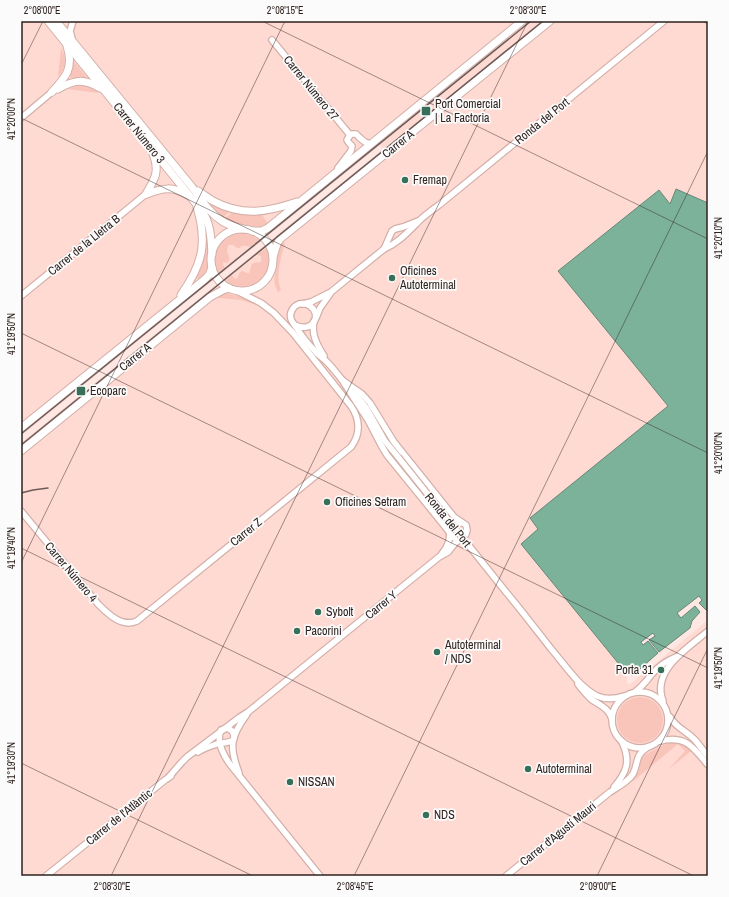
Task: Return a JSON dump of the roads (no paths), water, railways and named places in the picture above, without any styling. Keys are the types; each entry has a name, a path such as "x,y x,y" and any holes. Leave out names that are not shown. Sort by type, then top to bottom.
{"main road":[{"name":"Carrer Número 3","path":"48,21 69,42 217,217 226,223 243,229"},
{"name":"Carrer Número 3","path":"56,21 103,90 205,215 210,233 212,254"},
{"name":"Carrer A","path":"252,231 262,231 268,228 522,21"},
{"name":"Carrer A","path":"273,257 276,244 282,238 550,21"},
{"path":"52,92 65,77 69,68 69,42"},
{"path":"52,92 68,83 82,81 91,83 103,90"},
{"path":"146,194 155,179 156,174 156,160 151,148"},
{"path":"192,187 218,204 245,212 263,212 301,201"},
{"path":"146,194 167,188 178,190 190,197"},
{"path":"177,302 198,266 201,253 201,220 196,203"},
{"path":"243,229 252,231 266,240 273,257 270,275 262,285 248,291 231,289 221,284 214,274 211,262 212,254 217,242 223,235 231,231 243,229"},
{"name":"Carrer A","path":"21,428 207,277 212,268"},
{"name":"Carrer A","path":"23,449 214,294 223,290 231,289"}],"street":[{"path":"69,42 73,21"},
{"name":"Ronda del Port","path":"331,292 384,249 392,246 410,231 419,221 664,21"},
{"name":"Carrer Número 27","path":"272,40 350,135"},
{"path":"21,118 52,92"},
{"path":"335,174 351,151 352,146 347,140 350,135 356,134 365,142 370,144"},
{"name":"Carrer de la Lletra B","path":"21,296 146,194"},
{"name":"Ronda del Port","path":"384,249 392,231 419,221"},
{"name":"Carrer Z","path":"128,624 138,621 282,502 348,450 354,444 358,434 358,420 354,410 293,334 268,308 231,289"},
{"path":"326,362 315,352 295,325 291,319 291,311 296,306 311,302 331,292"},
{"path":"295,325 300,328 311,326 320,308 331,292"},
{"path":"302,304 312,307 315,312 313,330 315,339 326,362"},
{"name":"Ronda del Port","path":"326,362 358,396 386,441 398,457 574,677"},
{"path":"342,380 365,398 374,408 394,442 454,517 466,525 467,530 465,536 461,539 451,536 387,455 368,420 342,380"},
{"name":"Carrer Número 4","path":"21,512 98,604 112,617 120,622 128,624"},
{"path":"439,558 449,541 450,528 452,524 457,522 462,523"},
{"name":"Carrer Y","path":"248,712 448,552 456,542 461,539"},
{"path":"708,632 678,656 666,670 662,680 661,691 664,704 674,724 693,738 708,756"},
{"path":"648,747 635,748 622,741 612,726 613,712 617,704 643,685 665,662 678,656"},
{"path":"574,677 589,691 600,697 612,698 644,691 655,695 664,704"},
{"path":"574,677 585,693 608,711 612,719"},
{"path":"168,778 184,760 240,716 248,712"},
{"path":"240,777 233,756 233,743 239,726 248,712"},
{"path":"660,741 668,726 669,714"},
{"path":"223,729 228,728 232,731 234,738"},
{"path":"223,729 219,737 223,743 227,760 320,876"},
{"path":"223,743 231,742 234,738"},
{"path":"610,792 623,784 631,776 638,757 642,751 660,741 667,739 687,742 708,765"},
{"path":"610,792 626,770 627,755 622,741"},
{"name":"Carrer de l'Atlàntic","path":"46,876 168,778 175,774 184,763 202,750 223,743"},
{"name":"Carrer d'Agustí Mauri","path":"506,876 610,792"}],"railway":[{"path":"21,434 531,21"},
{"path":"21,445 543,21"},
{"path":"21,493 48,488"}],"place":[{"name":"Port Comercial | La Factoria","path":"426,111"},
{"name":"Fremap","path":"405,180"},
{"name":"Oficines Autoterminal","path":"392,278"},
{"name":"Ecoparc","path":"81,391"},
{"name":"Oficines Setram","path":"327,502"},
{"name":"Sybolt","path":"318,612"},
{"name":"Pacorini","path":"297,631"},
{"name":"Autoterminal / NDS","path":"437,652"},
{"name":"Porta 31","path":"661,670"},
{"name":"Autoterminal","path":"528,769"},
{"name":"NISSAN","path":"290,782"},
{"name":"NDS","path":"426,815"}]}
